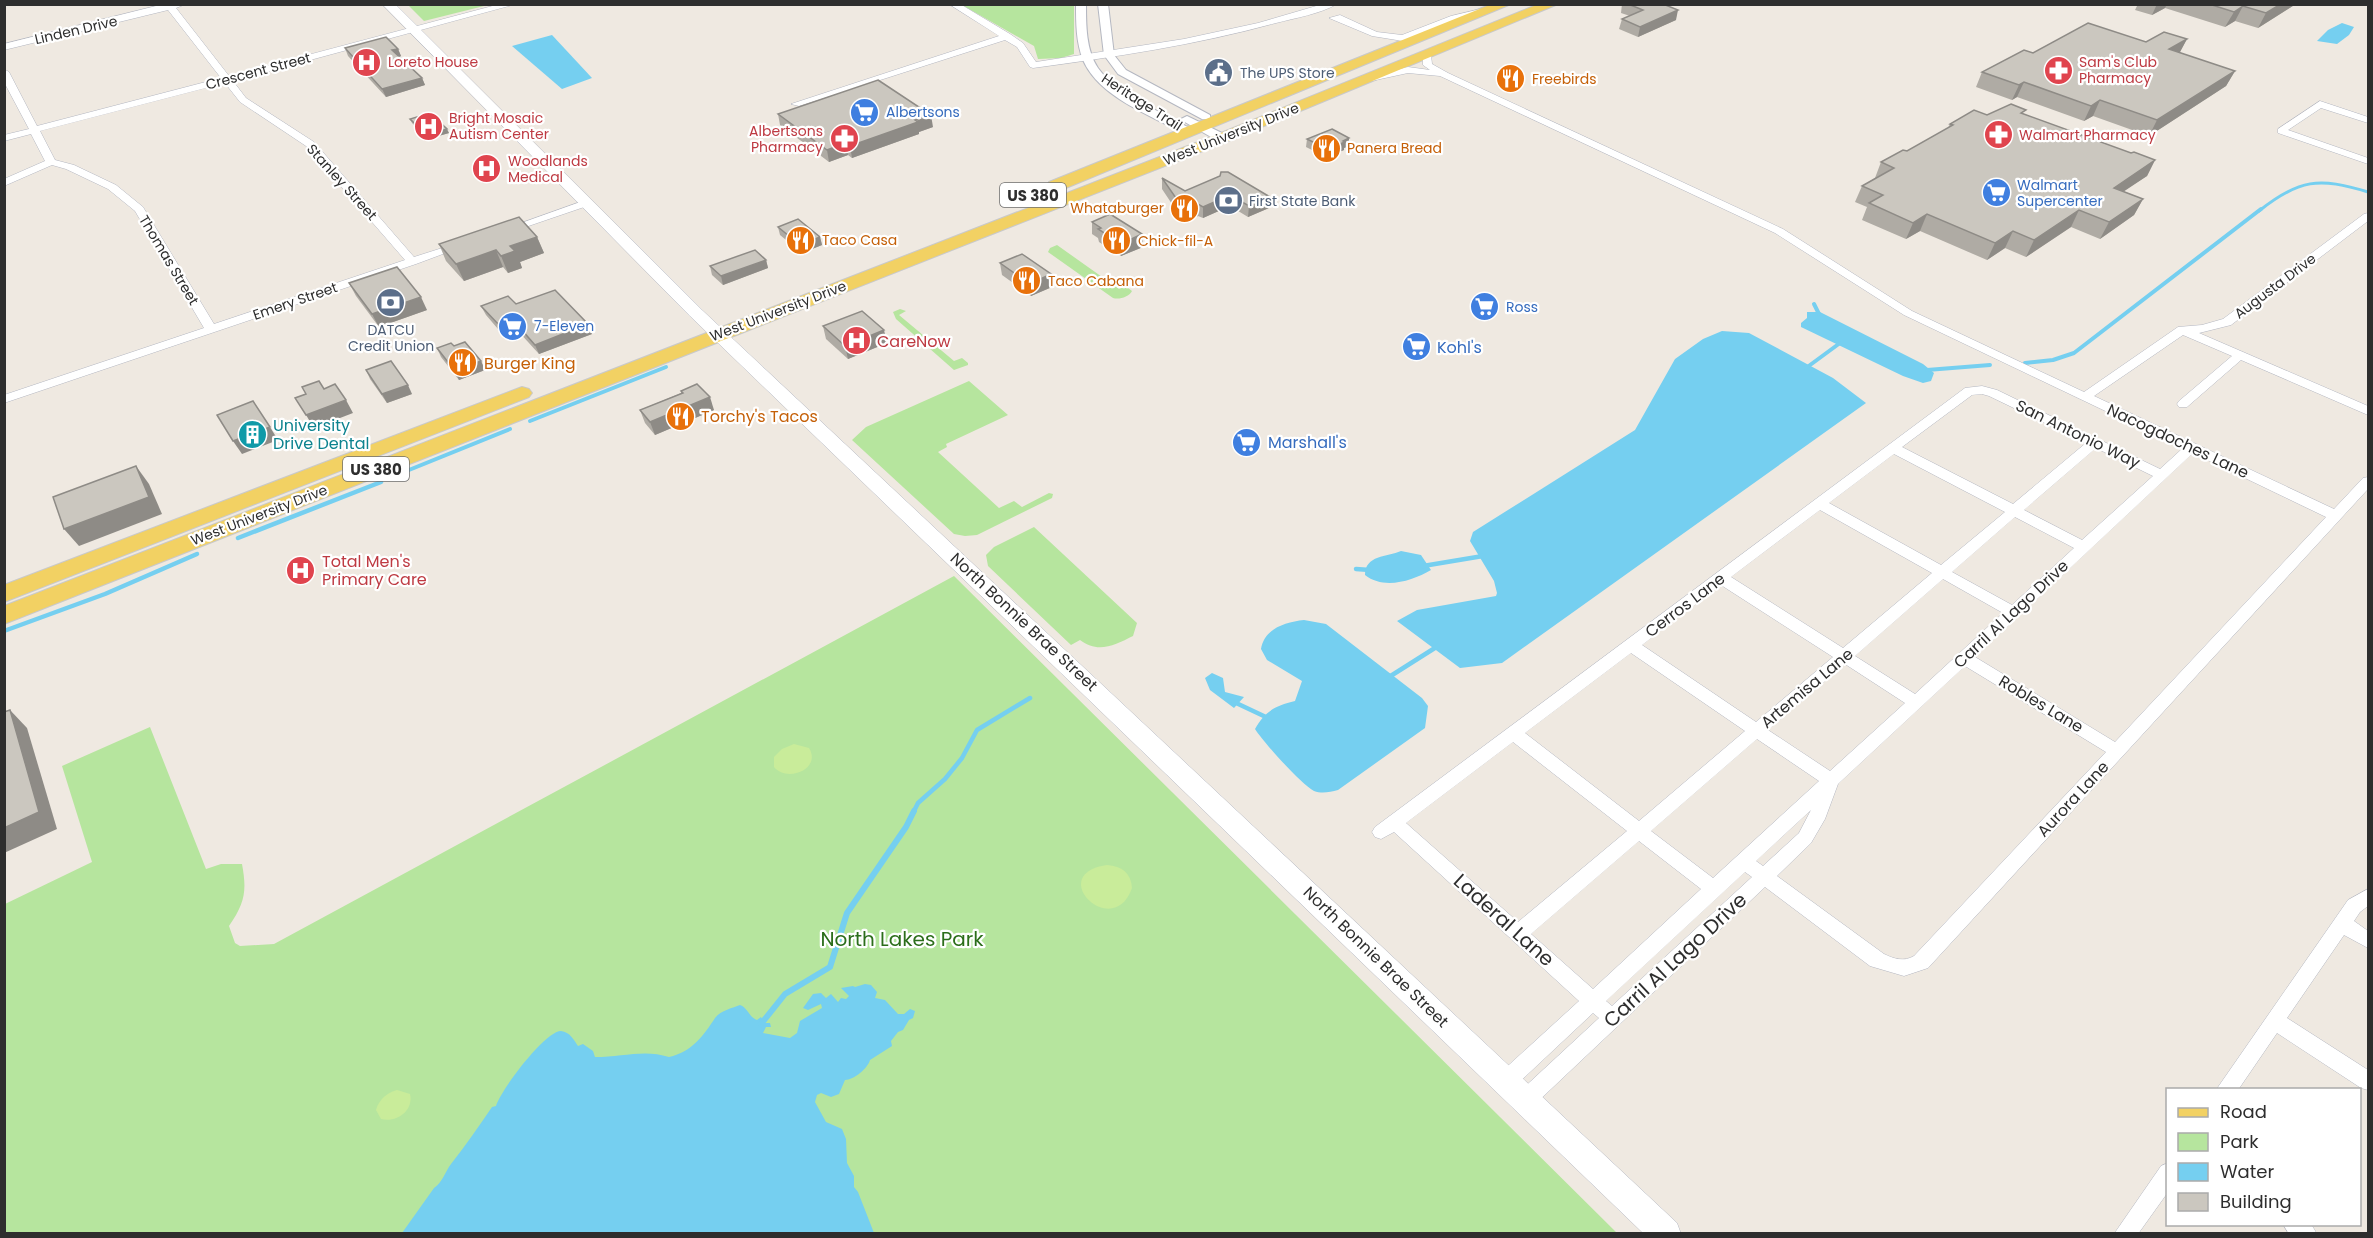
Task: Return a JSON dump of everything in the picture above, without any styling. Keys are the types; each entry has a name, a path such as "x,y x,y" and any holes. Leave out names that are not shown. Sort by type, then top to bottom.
{"main road":[{"name":"North Bonnie Brae Street","path":"388,4 712,328 1666,1233"},
{"name":"West University Drive","path":"4,616 205,527 712,328 1032,212 1222,138 1552,4"},
{"path":"1390,50 1500,7"},
{"path":"1222,138 1234,127 1343,82 1405,44"},
{"name":"West University Drive","path":"957,224 1319,73 1337,72 1390,50"},
{"path":"1032,212 1078,186 1192,139 1198,133 1198,125"},
{"name":"West University Drive","path":"712,328 917,240"},
{"name":"West University Drive","path":"4,594 205,527"}],"street":[{"name":"Linden Drive","path":"4,47 182,4"},
{"name":"Crescent Street","path":"4,138 512,4"},
{"path":"953,4 1007,36 1027,52 1033,65 1167,46 1333,4"},
{"name":"Heritage Trail","path":"1081,4 1081,30 1089,57 1097,72 1134,101 1198,125"},
{"name":"Heritage Trail","path":"1103,4 1108,55 1122,72 1198,125 1222,138"},
{"name":"Stanley Street","path":"169,6 243,100 310,144 412,262"},
{"path":"1314,7 1334,18 1340,18 1375,34 1403,38 1454,18 1500,7"},
{"path":"1334,18 1333,21 1390,50"},
{"path":"796,104 1007,36"},
{"path":"1427,55 1428,65 1445,75"},
{"path":"1371,78 1408,70 1445,75"},
{"path":"4,72 51,162 4,183"},
{"name":"Nacogdoches Lane","path":"1445,75 1779,231 1908,313 2336,516"},
{"path":"2368,120 2320,104 2282,131 2368,161"},
{"name":"Thomas Street","path":"51,162 70,167 106,183 139,209 211,329"},
{"path":"491,235 586,203"},
{"name":"Augusta Drive","path":"2085,398 2182,330 2203,329 2227,322 2368,216"},
{"name":"Emery Street","path":"4,399 469,243"},
{"path":"2182,330 2368,411"},
{"path":"2183,404 2240,356"},
{"name":"Cerros Lane","path":"1388,827 1969,391 1982,390 1993,393"},
{"name":"San Antonio Way","path":"1993,393 2162,475"},
{"name":"Artemisa Lane","path":"1518,933 2095,442"},
{"path":"1895,448 2084,548"},
{"name":"Carril Al Lago Drive","path":"1516,1090 1594,1001 2191,448"},
{"name":"Aurora Lane","path":"1745,862 1877,960 1902,969 1912,968 1921,962 2368,481"},
{"path":"1820,504 2013,612"},
{"path":"1722,578 1916,702"},
{"path":"1631,645 1831,781"},
{"name":"Robles Lane","path":"1964,658 2117,751"},
{"path":"1513,732 1714,889"},
{"name":"Carril Al Lago Drive","path":"1516,1090 1613,1019 1805,838 1816,819 1831,781"},
{"name":"Laderal Lane","path":"1388,827 1518,933 1613,1019"},
{"path":"2227,1088 2354,906 2368,897"},
{"path":"2342,924 2368,940"},
{"path":"2274,1020 2368,1081"},
{"path":"2125,1233 2166,1176"}],"green space":[{"path":"408,5 488,5 424,21"},
{"path":"962,5 1074,5 1074,54 1061,58 1038,59 1034,46"},
{"path":"1057,245 1119,289 1124,285 1132,291 1124,298 1113,298 1048,252 1050,248"},
{"path":"900,309 906,311 899,315 954,361 962,358 968,365 954,370 896,319 893,312"},
{"path":"969,381 1008,415 946,444 947,447 938,452 999,508 1014,501 1022,507 1049,493 1053,494 1052,498 977,535 965,536 954,534 852,440 866,427"},
{"path":"1034,527 1137,623 1133,636 1106,647 1093,647 1080,640 1071,645 988,566 986,555 994,547"},
{"name":"North Lakes Park","path":"954,576 1617,1233 5,1234 5,904 92,862 62,766 150,727 206,869 221,864 242,864 243,896 229,926 235,943 240,946 274,944"},
{"path":"794,744 809,748 812,756 811,762 794,774 780,772 774,767 774,757 782,749"},
{"path":"1107,865 1125,871 1130,878 1132,888 1123,903 1111,908 1099,907 1089,900 1082,890 1082,880 1089,871"},
{"path":"397,1090 410,1094 411,1100 407,1110 398,1117 381,1119 376,1110 379,1103 387,1095"}],"water":[{"path":"2342,23 2354,27 2349,35 2337,44 2317,41 2328,30"},
{"path":"552,35 592,78 562,89 512,46"},
{"path":"1807,312 1820,312 1923,364 1934,373 1931,381 1923,383 1903,376 1801,327 1801,323 1807,318"},
{"path":"1722,331 1749,333 1833,378 1866,403 1502,663 1460,668 1397,621 1417,610 1496,596 1494,581 1470,541 1473,532 1635,430 1675,359 1703,339"},
{"path":"1401,551 1421,555 1431,570 1415,578 1389,583 1373,580 1365,575 1366,568 1373,560"},
{"path":"1304,620 1326,624 1422,698 1428,706 1425,728 1338,790 1323,793 1308,787 1283,763 1255,729 1271,710 1295,701 1302,681 1267,660 1261,649 1263,642 1266,636 1276,628"},
{"path":"1212,673 1223,678 1225,692 1244,697 1234,708 1210,690 1205,678"},
{"path":"871,985 877,992 875,998 885,1000 898,1014 904,1014 910,1009 915,1011 913,1018 891,1041 892,1046 870,1060 856,1076 845,1080 839,1094 831,1097 821,1093 817,1095 815,1102 826,1122 842,1129 846,1139 847,1163 854,1176 854,1187 874,1233 402,1233 492,1107 496,1106 514,1076 534,1051 554,1034 561,1031 567,1033 578,1046 583,1044 593,1051 595,1057 642,1053 669,1057 691,1047 720,1013 740,1005 754,1019 761,1017 764,1023 770,1023 771,1027 766,1027 763,1033 790,1038 797,1033 800,1021 822,1008 821,1004 808,1010 803,1008 813,994 821,993 826,998 831,994 838,1002 841,998 846,999 849,996 841,988"}],"building":[{"path":"1628,4 1663,4 1678,10 1640,27 1622,19 1643,10"},
{"path":"2209,4 2281,4 2266,13 2243,6 2234,12"},
{"path":"2088,23 2146,42 2164,32 2187,39 2169,49 2235,71 2157,120 2100,100 2091,106 2024,82 2019,85 1982,72 2024,50 2033,53"},
{"path":"386,37 398,49 392,50 422,78 382,89 345,48"},
{"name":"Albertsons","path":"878,80 931,115 915,120 918,122 850,146 845,143 827,150 778,114"},
{"name":"Walmart Supercenter","path":"2011,104 2026,110 2021,113 2155,160 2114,188 2143,199 2109,222 2079,210 2034,240 2013,231 1995,243 1927,214 1913,223 1869,203 1883,195 1862,186 1894,168 1881,162 1903,150 1907,151 1953,125 1950,124 1974,110 1987,115"},
{"name":"Bright Mosaic Autism Center","path":"430,113 447,129 427,135 410,119"},
{"path":"1332,129 1349,138 1327,149 1307,139"},
{"path":"1221,172 1228,172 1270,197 1249,206 1230,195 1203,207 1198,204 1190,208 1178,201 1162,178 1185,191 1220,176"},
{"path":"1110,214 1142,234 1121,244 1098,229 1101,228 1092,222"},
{"path":"519,217 537,237 510,246 515,251 501,256 496,250 456,264 439,244"},
{"path":"798,219 820,237 800,245 778,227"},
{"path":"755,250 766,260 721,276 710,266"},
{"path":"1022,254 1051,274 1030,284 1000,263"},
{"path":"397,267 421,297 372,314 349,283"},
{"path":"555,290 588,324 535,345 514,321 500,326 481,306 508,296 516,304"},
{"path":"862,311 884,330 845,346 823,326"},
{"path":"465,342 481,361 455,371 437,348 451,343 454,346"},
{"path":"391,361 408,385 382,394 366,370"},
{"path":"319,381 324,389 335,384 346,400 306,415 295,398 306,394 302,387"},
{"path":"697,384 710,397 650,422 640,410 683,393 681,391"},
{"path":"253,401 270,427 233,441 217,415"},
{"path":"136,466 149,497 64,529 53,497"},
{"path":"10,710 39,812 4,828 4,712"}],"waterway":[{"path":"2259,211 2286,192 2310,184 2336,184 2368,192"},
{"path":"2025,363 2053,360 2074,353 2261,209"},
{"path":"1814,304 1819,314"},
{"path":"1806,368 1840,343"},
{"path":"1927,370 1990,365"},
{"path":"530,421 666,367"},
{"path":"404,472 510,429"},
{"path":"238,538 381,482"},
{"path":"4,631 105,594 197,554"},
{"path":"1423,566 1483,556"},
{"path":"1356,569 1370,570"},
{"path":"1389,677 1438,646"},
{"path":"761,1024 785,994 830,967 847,913 906,827 918,803 945,779 962,758 977,730 1030,698"},
{"path":"1234,702 1268,718"}],"place":[{"name":"Loreto House","path":"367,62"},
{"name":"Sam's Club Pharmacy","path":"2058,70"},
{"name":"The UPS Store","path":"1219,73"},
{"name":"Freebirds","path":"1511,79"},
{"name":"Albertsons","path":"865,112"},
{"name":"Bright Mosaic Autism Center","path":"428,126"},
{"name":"Walmart Pharmacy","path":"1998,135"},
{"name":"Albertsons Pharmacy","path":"844,139"},
{"name":"Panera Bread","path":"1326,148"},
{"name":"Woodlands Medical","path":"487,169"},
{"name":"Walmart Supercenter","path":"1996,193"},
{"name":"First State Bank","path":"1228,201"},
{"name":"Whataburger","path":"1185,208"},
{"name":"Taco Casa","path":"801,240"},
{"name":"Chick-fil-A","path":"1117,241"},
{"name":"Taco Cabana","path":"1027,281"},
{"name":"DATCU Credit Union","path":"391,303"},
{"name":"Ross","path":"1485,307"},
{"name":"7-Eleven","path":"513,326"},
{"name":"CareNow","path":"856,341"},
{"name":"Kohl's","path":"1416,347"},
{"name":"Burger King","path":"463,363"},
{"name":"Torchy's Tacos","path":"680,416"},
{"name":"University Drive Dental","path":"252,434"},
{"name":"Marshall's","path":"1247,442"},
{"name":"Total Men's Primary Care","path":"301,570"}]}
